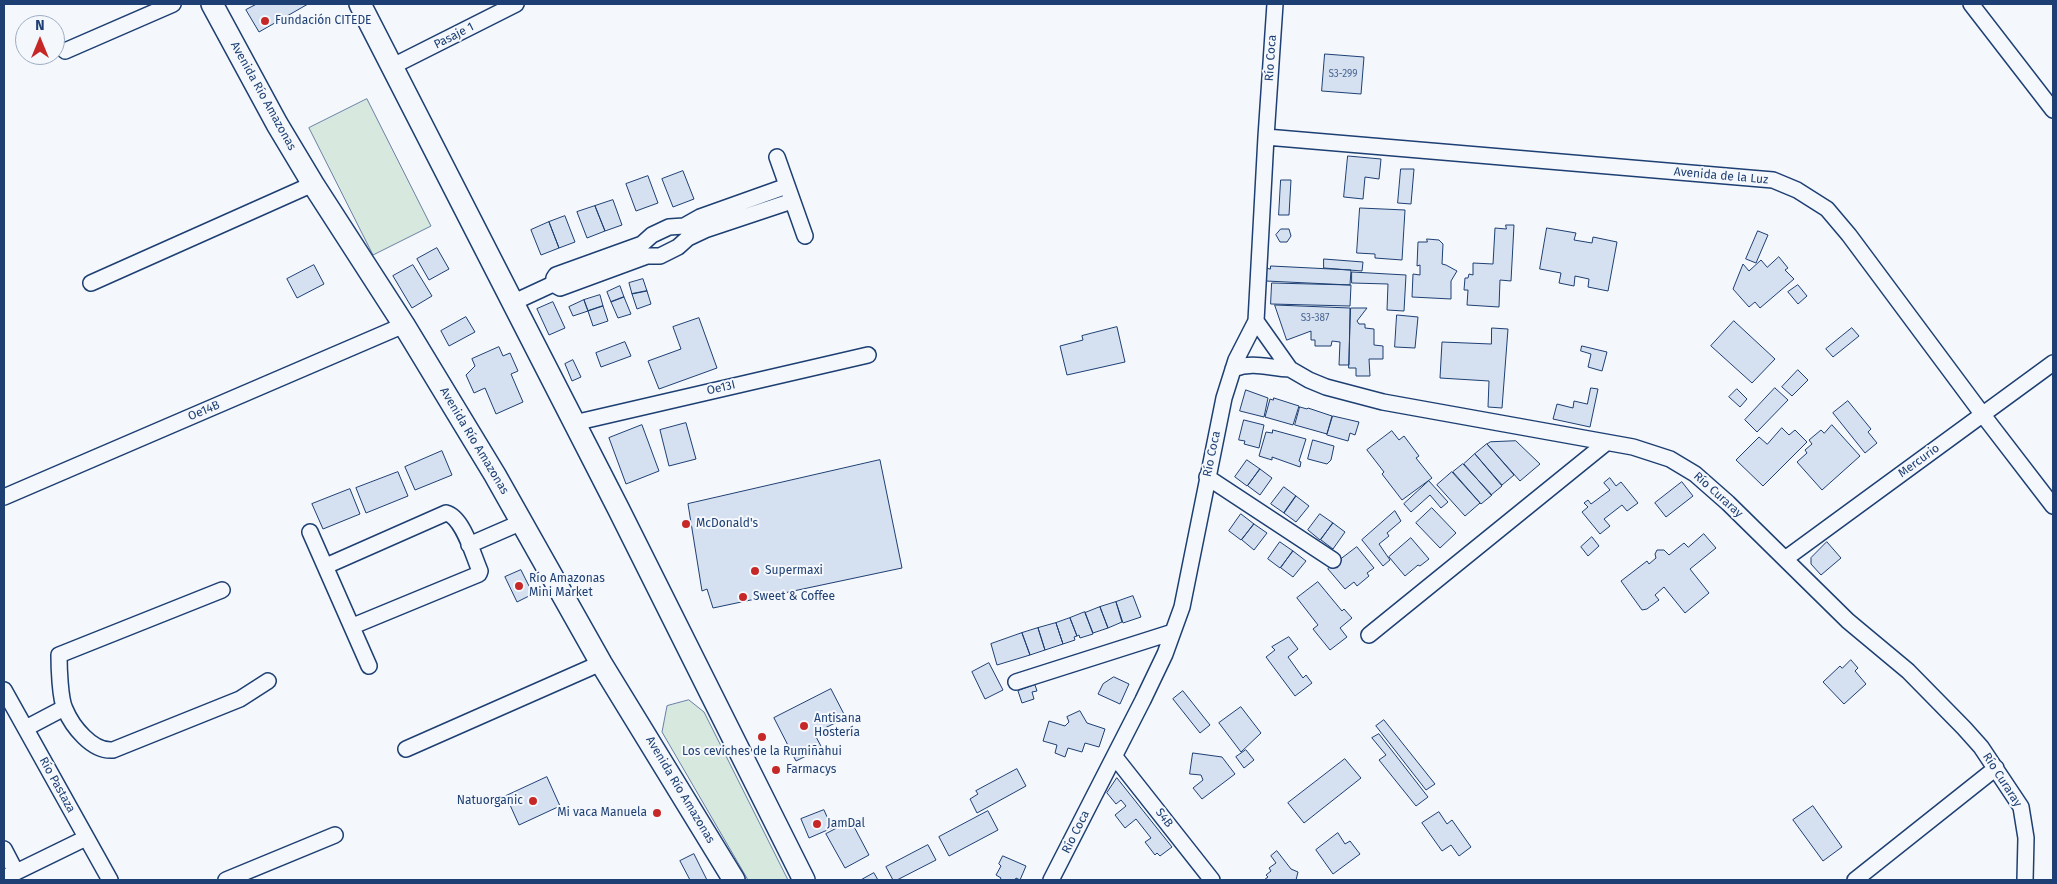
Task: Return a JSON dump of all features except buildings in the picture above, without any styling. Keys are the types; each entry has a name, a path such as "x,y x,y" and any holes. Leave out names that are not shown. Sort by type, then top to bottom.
{"main road":[{"name":"Avenida Río Amazonas","path":"212,4 277,124 313,184 404,324 522,522 602,663 734,880"},
{"path":"360,4 718,705 804,880"}],"street":[{"path":"65,51 173,4"},
{"name":"Pasaje 1","path":"391,67 516,4"},
{"name":"Río Coca","path":"1051,880 1115,757 1173,632 1182,607 1224,398 1236,360 1256,321 1275,4"},
{"path":"1971,4 2053,110"},
{"name":"Avenida de la Luz","path":"1266,137 1774,180 1797,190 1827,209 1849,235 1983,416 2053,506"},
{"path":"777,157 805,236"},
{"path":"91,283 313,184"},
{"path":"730,214 787,186"},
{"path":"512,303 553,284 556,275 596,268 645,250 660,256 678,247 686,232 700,217 730,214 792,201"},
{"path":"645,250 652,235 669,228 686,232"},
{"name":"Río Curaray","path":"1256,321 1290,369 1326,387 1383,402 1648,451 1682,464 1728,502 1848,621 1908,672 1981,747 2013,794 2023,816 2026,838 2025,880"},
{"name":"Oe14B","path":"4,497 404,324"},
{"name":"Oe13I","path":"574,423 868,355"},
{"name":"Mercurio","path":"1785,559 2053,363"},
{"path":"1233,369 1254,364 1290,369"},
{"path":"1369,635 1606,443"},
{"path":"1207,477 1333,560"},
{"path":"326,566 446,512 456,517 469,545 480,571 479,574 353,626"},
{"path":"469,545 522,522"},
{"path":"310,532 369,666"},
{"path":"222,590 59,655 64,708 86,740 105,750 113,750 240,699 268,681"},
{"path":"1016,682 1173,632"},
{"path":"406,749 602,663"},
{"name":"Río Pastaza","path":"4,690 110,880"},
{"path":"26,728 64,708"},
{"name":"S4B","path":"1115,757 1212,880"},
{"path":"1855,880 1996,768"},
{"path":"226,880 334,835"},
{"path":"4,849 8,877 86,838"}],"shaded area":[{"path":"367,99 431,226 373,255 309,128"},
{"path":"689,700 704,712 788,880 748,880 662,732 667,706"}],"place":[{"name":"Fundación CITEDE","path":"265,21"},
{"name":"McDonald's","path":"686,524"},
{"name":"Supermaxi","path":"755,571"},
{"name":"Río Amazonas Mini Market","path":"519,586"},
{"name":"Sweet & Coffee","path":"743,597"},
{"name":"Antisana Hostería","path":"804,726"},
{"name":"Los ceviches de la Rumiñahui","path":"762,737"},
{"name":"Farmacys","path":"776,770"},
{"name":"Natuorganic","path":"533,801"},
{"name":"Mi vaca Manuela","path":"657,813"},
{"name":"JamDal","path":"817,824"}]}
